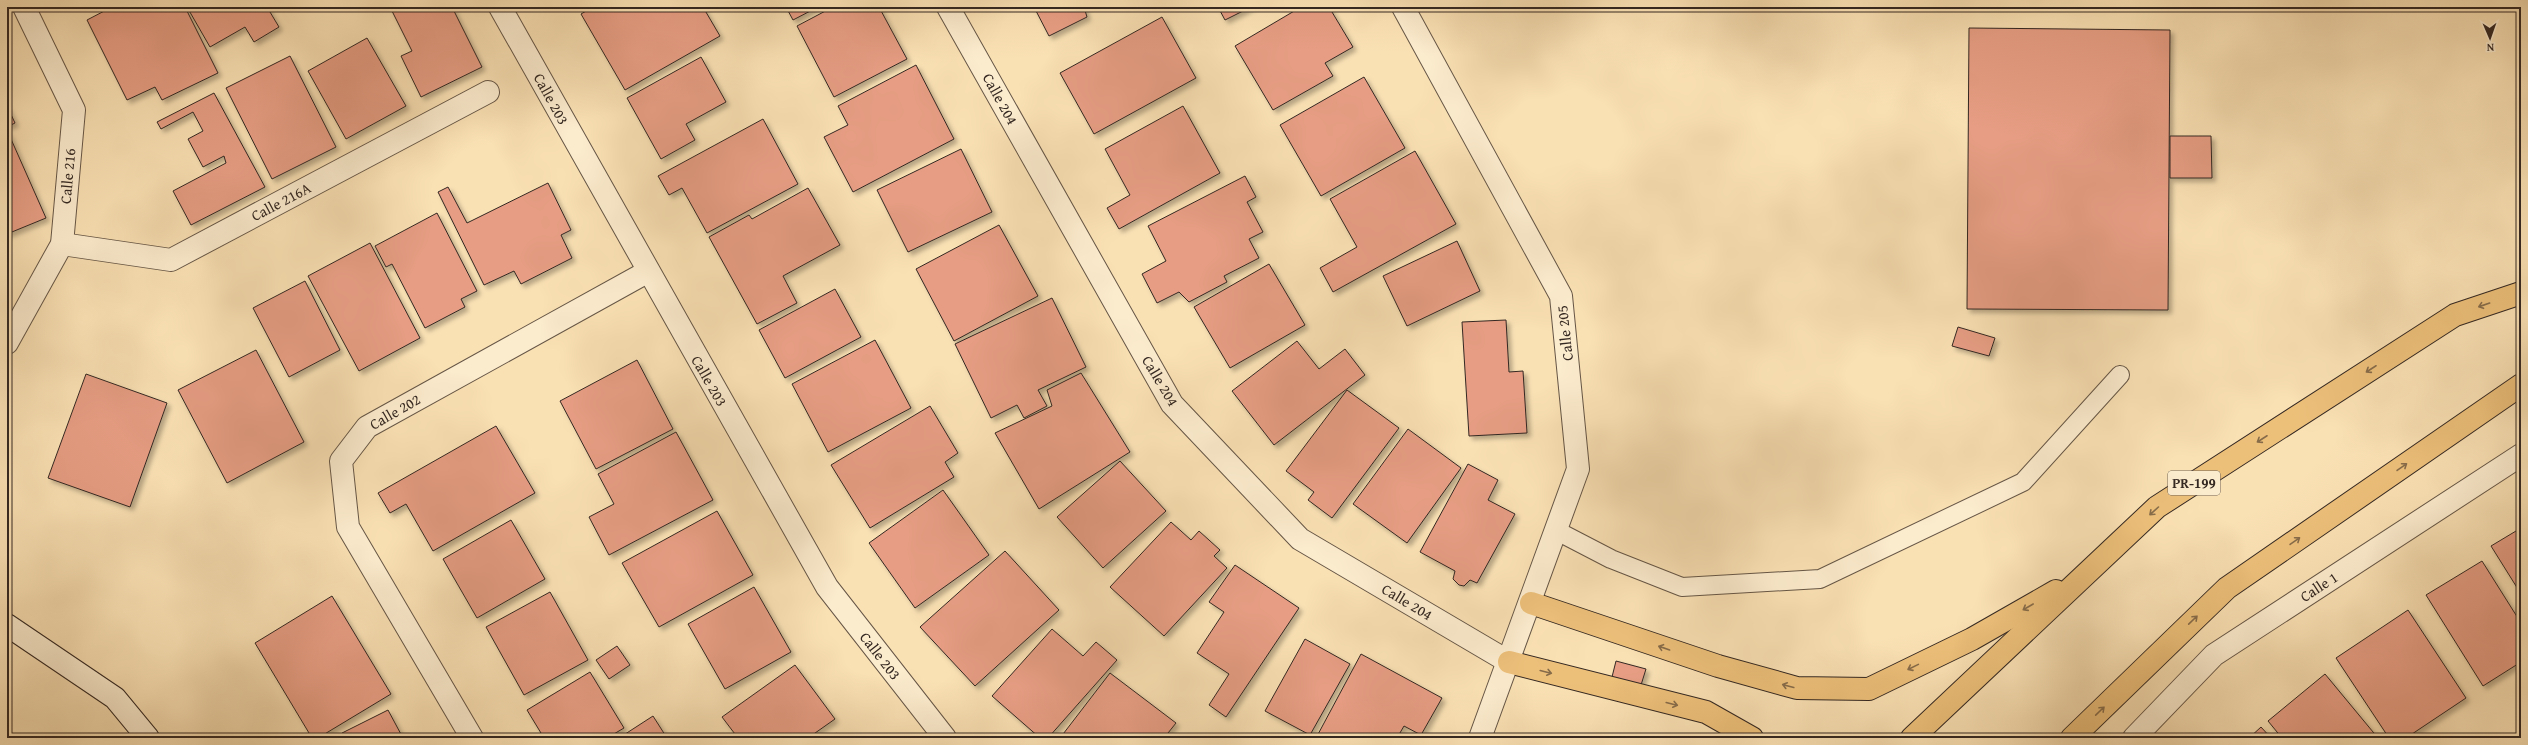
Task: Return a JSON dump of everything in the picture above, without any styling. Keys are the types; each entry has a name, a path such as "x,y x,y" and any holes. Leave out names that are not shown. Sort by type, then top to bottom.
{"main road":[{"name":"PR-199","path":"1912,738 2163,503 2455,315 2521,293"},
{"path":"2072,738 2227,588 2521,385"},
{"path":"1531,603 1718,666 1797,688 1869,689 1972,639 2086,574"},
{"path":"1509,662 1706,712 1752,738"}],"street":[{"name":"Calle 216","path":"7,343 62,244 74,110 24,7"},
{"name":"Calle 203","path":"500,7 647,272 826,587 945,738"},
{"name":"Calle 204","path":"948,7 1172,404 1300,538 1509,662"},
{"name":"Calle 205","path":"1403,7 1561,296 1578,469 1531,603 1480,738"},
{"name":"Calle 216A","path":"62,244 171,260 488,92"},
{"name":"Calle 202","path":"472,738 348,527 341,461 367,427 647,272"},
{"name":"Calle 1","path":"2134,738 2214,655 2521,455"},
{"path":"7,625 115,698 148,738"}],"lane":[{"path":"1556,531 1611,559 1682,587 1820,579 2022,482 2120,376"}],"building":[{"path":"112,7 185,7 218,73 162,100 155,87 127,100 87,20"},
{"path":"187,7 267,7 279,27 254,42 245,27 210,47"},
{"path":"390,7 452,7 482,67 421,97 401,56 412,51"},
{"path":"593,7 703,7 720,36 625,90 581,14"},
{"path":"786,7 818,7 793,20"},
{"path":"833,7 879,7 907,59 834,97 797,26"},
{"path":"1034,7 1084,7 1087,17 1049,36"},
{"path":"1218,7 1251,7 1225,20"},
{"path":"1301,7 1329,7 1353,47 1325,63 1333,76 1273,110 1235,46"},
{"path":"1162,17 1196,78 1094,134 1060,73"},
{"path":"1969,28 2170,30 2168,310 1967,309"},
{"path":"367,38 406,106 346,139 308,71"},
{"path":"290,56 336,147 272,179 226,88"},
{"path":"701,57 726,102 686,124 695,140 661,159 627,98"},
{"path":"916,65 954,139 853,192 824,137 848,125 838,106"},
{"path":"1364,77 1405,148 1321,196 1280,125"},
{"path":"214,93 265,187 191,225 173,191 226,163 224,156 203,167 188,139 203,131 193,112 161,129 157,122"},
{"path":"7,106 15,123 7,127"},
{"path":"1183,106 1220,173 1119,229 1107,208 1130,195 1105,149"},
{"path":"763,119 798,184 707,233 682,188 669,195 658,176"},
{"path":"7,130 46,218 7,234"},
{"path":"2170,136 2211,136 2212,178 2170,178"},
{"path":"961,149 992,212 908,252 877,190"},
{"path":"1415,151 1456,224 1333,292 1320,268 1357,247 1330,199"},
{"path":"1245,176 1256,197 1247,202 1263,232 1249,239 1259,258 1224,276 1227,282 1189,302 1179,292 1157,303 1142,274 1166,261 1148,226"},
{"path":"548,183 571,230 561,235 572,258 521,284 514,271 484,285 438,192 448,187 467,223"},
{"path":"808,188 840,245 783,276 797,303 757,324 709,237 749,215 752,219"},
{"path":"437,213 477,291 461,299 465,307 425,328 392,264 386,267 375,246"},
{"path":"999,225 1038,296 954,341 916,269"},
{"path":"1457,241 1480,291 1407,326 1383,276"},
{"path":"370,243 420,338 359,371 308,276"},
{"path":"1269,264 1305,325 1230,368 1194,307"},
{"path":"305,281 340,350 289,377 253,308"},
{"path":"835,289 861,337 785,378 759,330"},
{"path":"1052,298 1086,367 1038,390 1047,406 1024,418 1017,405 991,418 955,344"},
{"path":"1506,320 1509,372 1523,371 1527,433 1469,436 1462,322"},
{"path":"1958,327 1995,338 1989,356 1952,346"},
{"path":"875,340 911,408 828,452 792,384"},
{"path":"1297,341 1319,369 1345,349 1365,375 1274,445 1232,391"},
{"path":"256,350 304,442 227,483 178,390"},
{"path":"637,360 673,429 596,469 560,401"},
{"path":"1081,373 1130,452 1039,509 995,433 1052,406 1047,390"},
{"path":"86,374 167,403 130,507 48,478"},
{"path":"1347,390 1399,428 1332,518 1308,500 1314,492 1286,471"},
{"path":"930,406 958,453 945,462 954,477 870,528 831,465"},
{"path":"496,426 535,493 433,551 406,504 390,513 378,493"},
{"path":"1408,429 1461,468 1407,543 1353,504"},
{"path":"676,432 713,500 609,555 589,517 614,504 598,474"},
{"path":"1120,461 1166,511 1103,568 1057,517"},
{"path":"1468,464 1498,480 1488,500 1515,514 1477,583 1470,580 1464,586 1459,585 1453,579 1455,571 1420,552"},
{"path":"943,490 989,555 915,608 869,543"},
{"path":"717,511 753,575 659,627 622,563"},
{"path":"511,520 545,579 477,618 443,559"},
{"path":"1171,522 1191,540 1199,531 1220,550 1214,556 1227,568 1164,636 1110,587"},
{"path":"2521,528 2521,594 2491,546"},
{"path":"1005,551 1059,610 975,686 920,627"},
{"path":"2482,561 2521,623 2521,662 2483,686 2426,595"},
{"path":"1235,565 1299,608 1226,717 1209,705 1229,674 1197,653 1224,612 1209,602"},
{"path":"754,587 791,652 725,689 688,624"},
{"path":"550,592 588,660 524,695 486,627"},
{"path":"332,596 391,694 318,738 312,738 255,643"},
{"path":"2408,610 2466,698 2406,738 2389,738 2336,658"},
{"path":"1052,629 1083,656 1096,642 1117,660 1048,738 1040,738 992,696"},
{"path":"1305,639 1350,664 1310,735 1265,711"},
{"path":"617,646 630,665 609,679 596,660"},
{"path":"1361,654 1442,698 1421,735 1404,726 1397,738 1316,738"},
{"path":"1616,661 1646,669 1641,685 1612,677"},
{"path":"795,665 835,719 808,738 738,738 722,717"},
{"path":"590,672 624,728 607,738 544,738 527,710"},
{"path":"1110,673 1176,723 1164,738 1060,738"},
{"path":"2325,674 2378,738 2282,738 2268,721"},
{"path":"388,710 403,738 344,738 342,733"},
{"path":"653,716 667,738 619,738"},
{"path":"2261,727 2271,738 2249,738"},
{"path":"837,733 842,738 831,738"}]}
